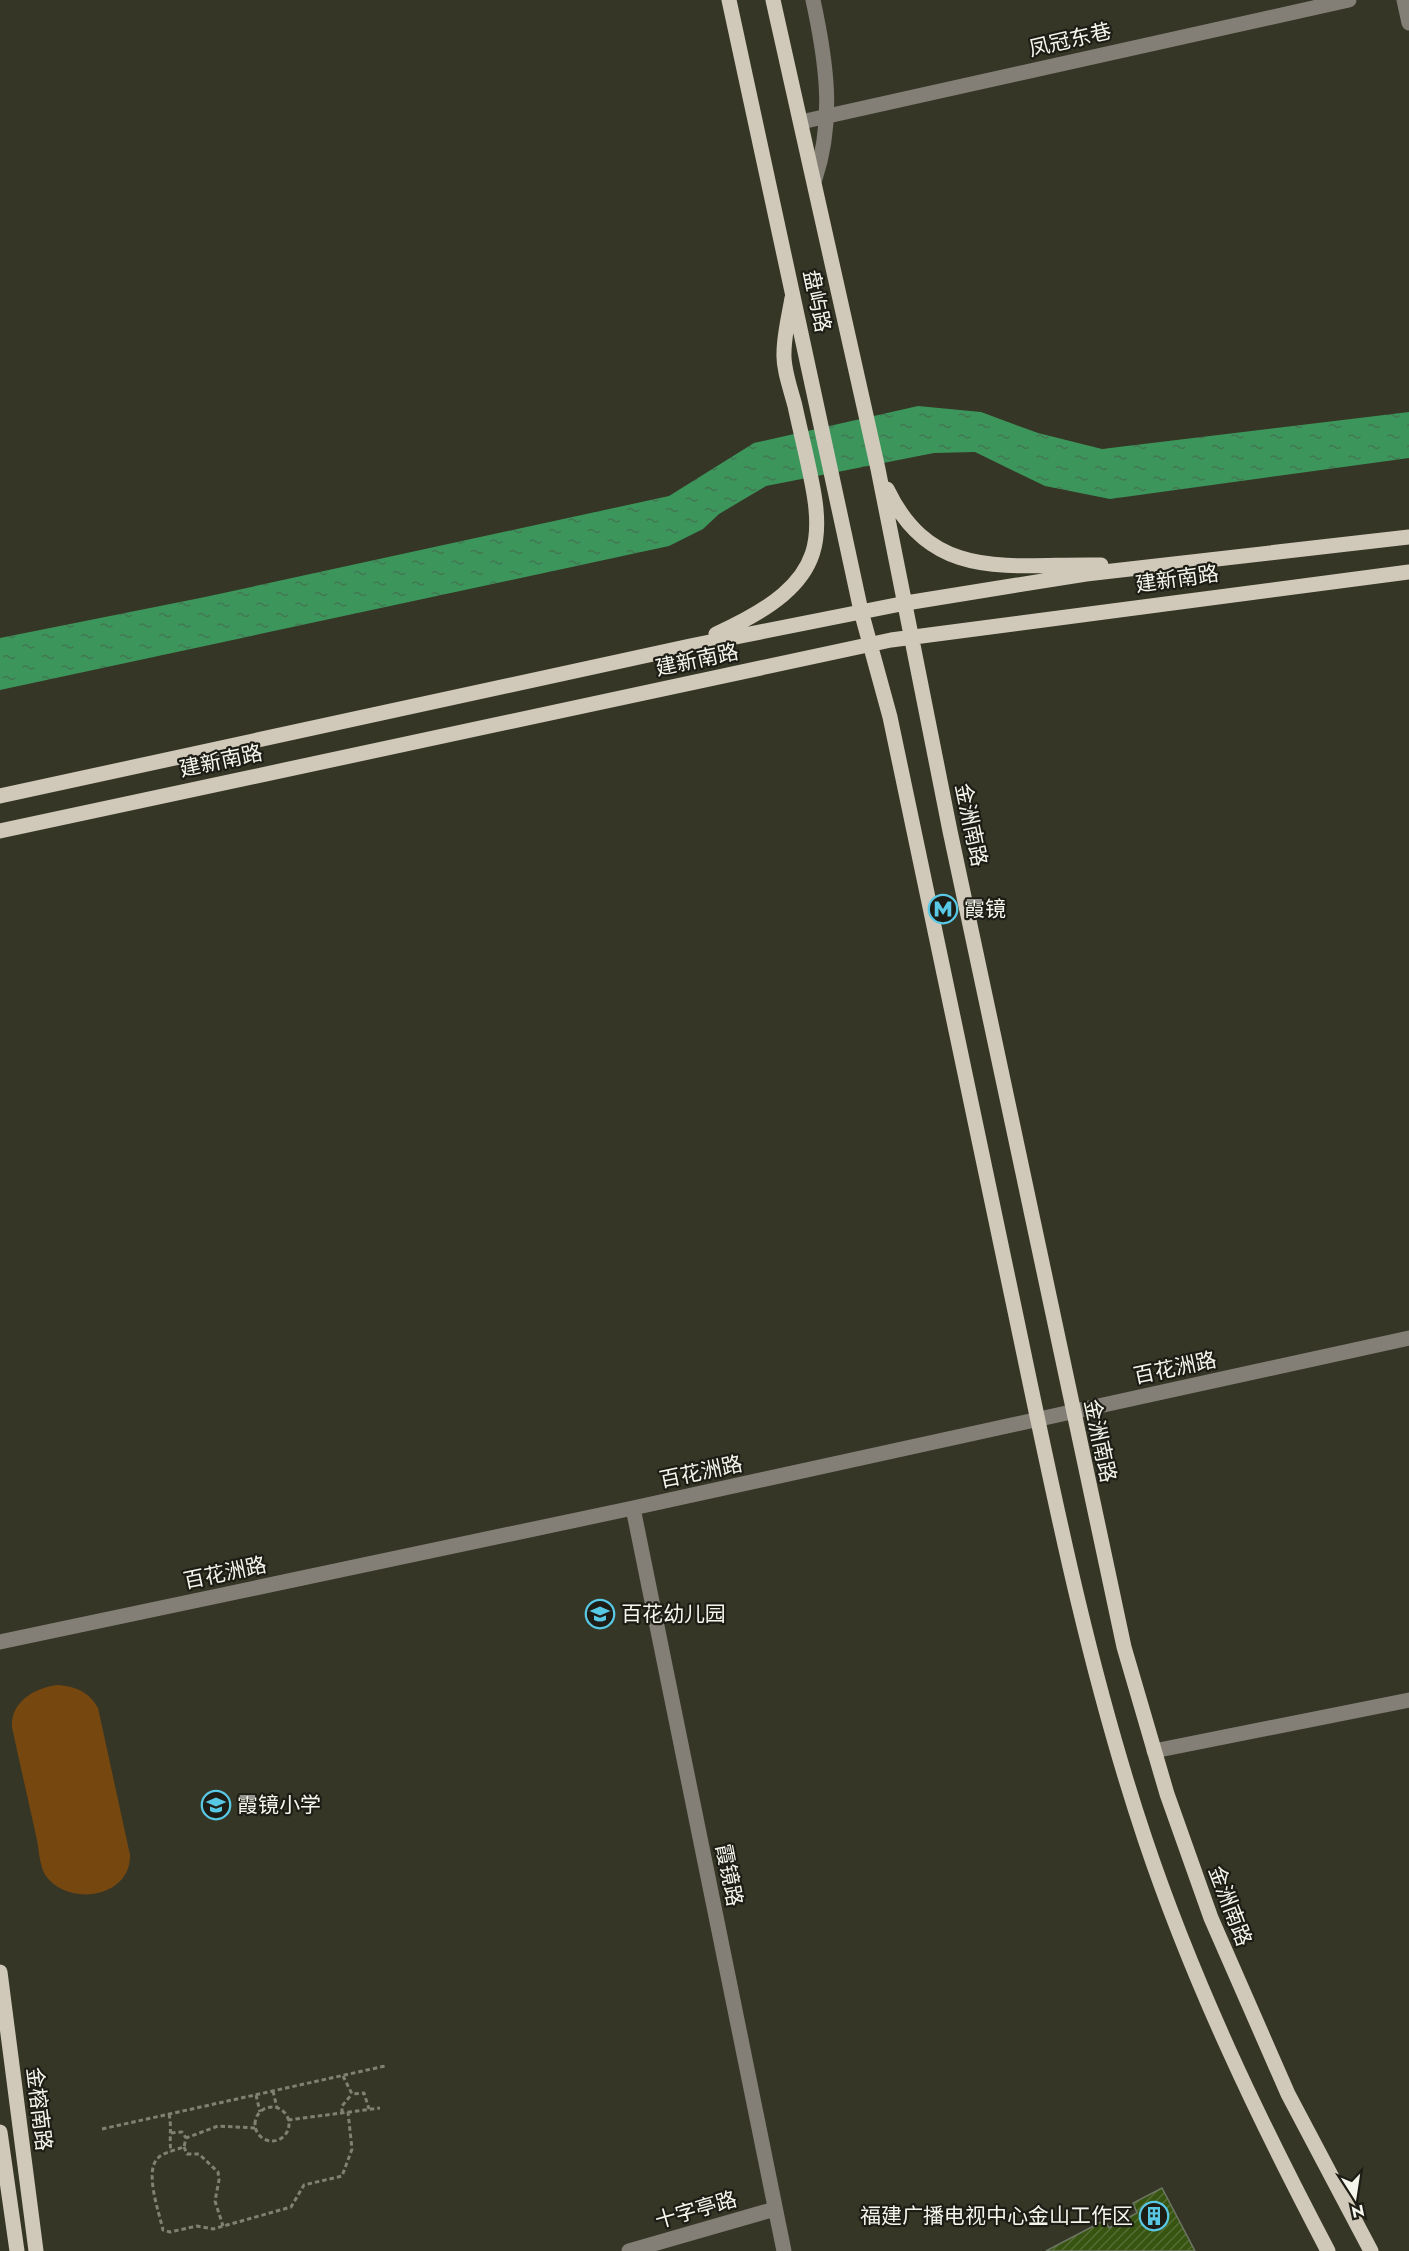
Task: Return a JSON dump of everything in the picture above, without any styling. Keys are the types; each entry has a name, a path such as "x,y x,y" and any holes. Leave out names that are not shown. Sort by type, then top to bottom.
{"main road":[{"name":"盘屿路","path":"773,0 815,179 906,603"},
{"name":"盘屿路","path":"729,4 793,289 861,611 871,644"},
{"path":"690,646 741,622 777,600 794,586 809,566 815,553 816,509 783,354 793,289"},
{"path":"878,469 901,514 915,531 932,546 959,558 1007,566 1054,564 1161,566"},
{"name":"建新南路","path":"0,796 861,611 1086,574 1409,537"},
{"name":"建新南路","path":"0,831 913,636 1409,572"},
{"name":"金洲南路","path":"906,603 953,843 1124,1647 1154,1751 1211,1918 1251,2015 1306,2132 1371,2251"},
{"path":"871,644 890,717 1038,1420 1102,1695 1145,1839 1215,2020 1269,2137 1328,2251"},
{"name":"金榕南路","path":"0,1972 36,2251"},
{"name":"金榕南路","path":"0,2132 16,2251"}],"street":[{"path":"813,0 824,52 827,116 825,144 815,179"},
{"name":"凤冠东巷","path":"801,122 1348,0"},
{"path":"1404,0 1409,23"},
{"name":"百花洲路","path":"0,1642 633,1508 1409,1338"},
{"name":"霞镜路","path":"633,1508 784,2251"},
{"path":"1154,1751 1409,1700"},
{"name":"十字亭路","path":"629,2251 775,2209"}],"path":[{"path":"102,2129 385,2066"},
{"path":"343,2076 352,2094"},
{"path":"273,2091 277,2108"},
{"path":"342,2113 346,2099 352,2094 364,2093 369,2109"},
{"path":"256,2095 260,2112"},
{"path":"268,2108 277,2108 284,2112 288,2120 286,2134 277,2140 260,2137 255,2128 256,2117 268,2108"},
{"path":"288,2120 381,2108"},
{"path":"184,2147 160,2155 153,2163 151,2173 163,2230 170,2232 197,2226 213,2229 291,2207 304,2185 342,2176 352,2149 348,2112"},
{"path":"170,2114 171,2152"},
{"path":"186,2138 218,2126 255,2128"},
{"path":"171,2133 182,2132 186,2138 184,2147 187,2154 199,2154 218,2172 219,2180 215,2201 223,2226"}],"shaded area":[{"path":"59,1685 82,1691 98,1708 130,1855 128,1870 120,1881 110,1889 97,1893 69,1892 56,1886 44,1873 12,1727 13,1718 20,1703 34,1692"}],"water":[{"path":"918,406 981,412 1038,433 1102,449 1409,412 1409,458 1110,499 1045,486 975,452 934,453 766,486 719,514 703,529 669,546 0,690 0,638 205,597 669,496 754,443"}],"building":[{"name":"福建广播电视中心金山工作区","path":"1162,2188 1195,2251 1046,2251 1105,2220 1109,2228 1137,2213 1133,2203"}],"place":[{"name":"霞镜","path":"943,909"},
{"name":"百花幼儿园","path":"600,1614"},
{"name":"霞镜小学","path":"216,1805"},
{"name":"福建广播电视中心金山工作区","path":"1154,2216"}]}
